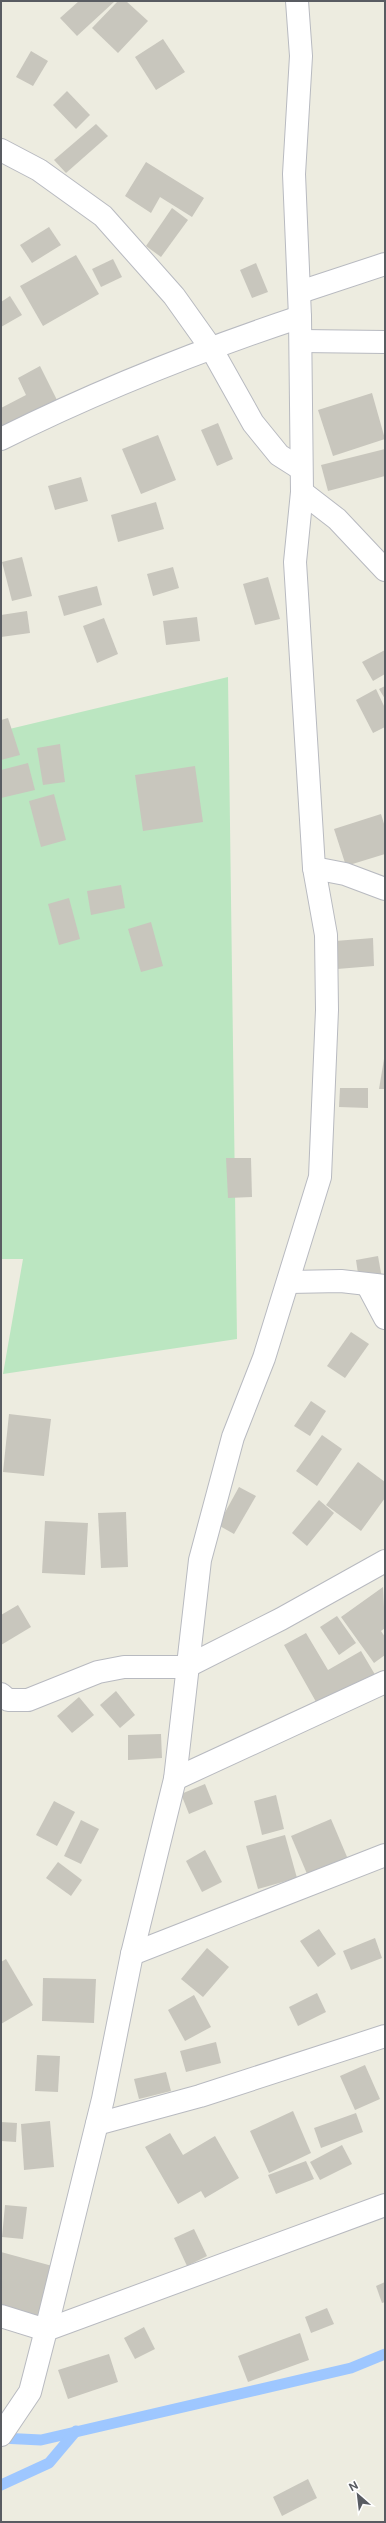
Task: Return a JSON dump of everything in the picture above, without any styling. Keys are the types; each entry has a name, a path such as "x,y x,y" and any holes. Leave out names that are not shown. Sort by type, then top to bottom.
{"street":[{"path":"1,2435 30,2392 97,2124 132,1954 175,1779 179,1755 186,1666 200,1560 231,1444 264,1358 289,1282 320,1177 327,1010 326,935 314,868 295,562 302,492 300,292 294,174 301,56 297,1"},
{"path":"1,150 39,170 103,216 174,296 211,348 253,423 279,455 301,469"},
{"path":"300,292 385,264"},
{"path":"1,439 42,419 211,348 300,317"},
{"path":"301,341 385,342"},
{"path":"302,492 337,519 385,570"},
{"path":"314,868 345,874 385,889"},
{"path":"289,1282 341,1281 376,1286 385,1318"},
{"path":"1,1694 8,1700 28,1700 98,1672 124,1667 186,1666 281,1619 385,1561"},
{"path":"175,1779 385,1682"},
{"path":"132,1954 385,1855"},
{"path":"97,2124 200,2096 385,2036"},
{"path":"1,2316 46,2330 385,2205"}],"green space":[{"path":"228,677 237,1339 3,1374 23,1259 1,1259 1,731"}],"building":[{"path":"79,1 115,1 77,36 60,18"},
{"path":"118,1 126,1 148,21 118,53 92,28"},
{"path":"163,39 185,72 156,90 135,57"},
{"path":"31,51 48,61 33,86 16,77"},
{"path":"67,91 90,115 76,129 53,105"},
{"path":"96,124 108,136 66,173 54,160"},
{"path":"146,162 204,198 192,217 160,197 151,213 125,196"},
{"path":"172,208 188,220 161,257 146,246"},
{"path":"49,227 61,245 32,263 20,245"},
{"path":"76,255 99,294 43,326 20,286"},
{"path":"113,259 122,277 101,287 92,269"},
{"path":"256,263 268,292 252,298 240,270"},
{"path":"10,296 22,315 1,327 1,302"},
{"path":"40,366 58,402 1,431 1,408 26,395 18,378"},
{"path":"372,393 385,439 333,456 318,410"},
{"path":"218,423 233,459 217,466 201,430"},
{"path":"158,435 176,480 141,494 122,449"},
{"path":"385,449 385,476 328,491 321,465"},
{"path":"81,477 88,501 55,510 48,486"},
{"path":"156,502 164,529 118,542 111,515"},
{"path":"22,557 32,596 12,601 2,562"},
{"path":"173,567 179,588 153,596 147,574"},
{"path":"268,577 280,619 255,625 243,584"},
{"path":"97,586 102,605 64,616 58,596"},
{"path":"27,611 30,633 1,637 1,615"},
{"path":"197,617 200,641 166,645 163,621"},
{"path":"104,618 118,654 97,663 83,626"},
{"path":"385,650 385,674 373,681 362,662"},
{"path":"385,686 385,699 379,689"},
{"path":"376,689 385,708 385,727 373,733 356,700"},
{"path":"8,718 20,755 1,760 1,720"},
{"path":"60,744 65,782 43,785 37,748"},
{"path":"28,763 35,790 1,798 1,770"},
{"path":"195,766 203,822 143,831 135,775"},
{"path":"54,794 66,840 41,847 29,801"},
{"path":"381,814 385,827 385,854 346,866 334,829"},
{"path":"121,885 125,908 91,915 87,891"},
{"path":"69,898 80,939 59,945 48,904"},
{"path":"151,922 163,966 141,972 128,929"},
{"path":"373,938 374,966 337,969 335,941"},
{"path":"385,1053 385,1089 379,1089"},
{"path":"340,1088 368,1088 368,1108 339,1107"},
{"path":"226,1158 251,1158 252,1197 228,1198"},
{"path":"378,1256 383,1284 360,1287 356,1260"},
{"path":"351,1332 369,1344 345,1378 327,1366"},
{"path":"311,1401 326,1411 310,1436 294,1426"},
{"path":"9,1414 51,1419 44,1476 3,1472"},
{"path":"322,1435 342,1449 317,1486 296,1471"},
{"path":"358,1462 385,1482 385,1498 361,1531 326,1505"},
{"path":"239,1487 256,1496 234,1534 218,1525"},
{"path":"319,1500 334,1513 307,1546 292,1533"},
{"path":"126,1512 128,1567 101,1568 98,1513"},
{"path":"45,1521 88,1523 85,1575 42,1573"},
{"path":"383,1587 385,1628 381,1631 385,1637 385,1655 374,1663 341,1617"},
{"path":"18,1605 31,1627 1,1645 1,1615"},
{"path":"337,1616 356,1643 339,1655 320,1627"},
{"path":"306,1633 328,1670 361,1651 380,1683 324,1716 284,1645"},
{"path":"116,1691 135,1715 120,1728 100,1705"},
{"path":"79,1697 94,1715 72,1733 57,1716"},
{"path":"161,1734 162,1758 128,1760 128,1735"},
{"path":"205,1784 213,1804 189,1814 181,1794"},
{"path":"276,1795 284,1829 262,1835 254,1801"},
{"path":"54,1801 75,1812 57,1846 36,1835"},
{"path":"331,1819 353,1871 313,1888 291,1836"},
{"path":"81,1820 99,1829 81,1864 64,1856"},
{"path":"285,1835 297,1878 258,1889 246,1846"},
{"path":"205,1850 222,1882 202,1892 186,1861"},
{"path":"58,1862 82,1880 71,1896 46,1878"},
{"path":"319,1929 336,1954 318,1967 300,1941"},
{"path":"375,1938 382,1958 351,1970 343,1951"},
{"path":"207,1948 229,1967 203,1997 181,1979"},
{"path":"6,1959 33,2005 1,2024 1,1962"},
{"path":"43,1978 96,1979 94,2023 42,2021"},
{"path":"317,1993 326,2012 298,2026 289,2007"},
{"path":"194,1995 211,2027 185,2041 168,2010"},
{"path":"216,2042 221,2063 186,2072 180,2051"},
{"path":"37,2055 60,2056 58,2092 35,2091"},
{"path":"365,2065 380,2099 355,2110 340,2076"},
{"path":"166,2072 171,2091 139,2099 134,2079"},
{"path":"293,2111 311,2153 269,2173 250,2131"},
{"path":"356,2113 363,2132 321,2148 314,2128"},
{"path":"50,2121 54,2167 24,2170 21,2124"},
{"path":"1,2122 17,2123 16,2142 1,2141"},
{"path":"170,2133 183,2155 215,2136 239,2178 205,2198 201,2191 178,2204 145,2147"},
{"path":"342,2145 352,2164 320,2180 310,2162"},
{"path":"306,2161 314,2179 276,2194 268,2175"},
{"path":"5,2205 27,2207 23,2239 2,2237"},
{"path":"194,2229 207,2256 187,2266 174,2238"},
{"path":"1,2252 56,2267 33,2331 1,2322"},
{"path":"385,2282 385,2302 382,2303 376,2286"},
{"path":"327,2308 334,2324 311,2333 305,2317"},
{"path":"144,2327 155,2349 135,2359 124,2338"},
{"path":"300,2333 309,2360 248,2382 238,2356"},
{"path":"109,2354 118,2382 68,2399 58,2370"},
{"path":"308,2479 317,2498 282,2516 273,2497"}],"waterway":[{"path":"1,2438 41,2440 351,2368 385,2354"},
{"path":"1,2485 49,2463 76,2431"}]}
